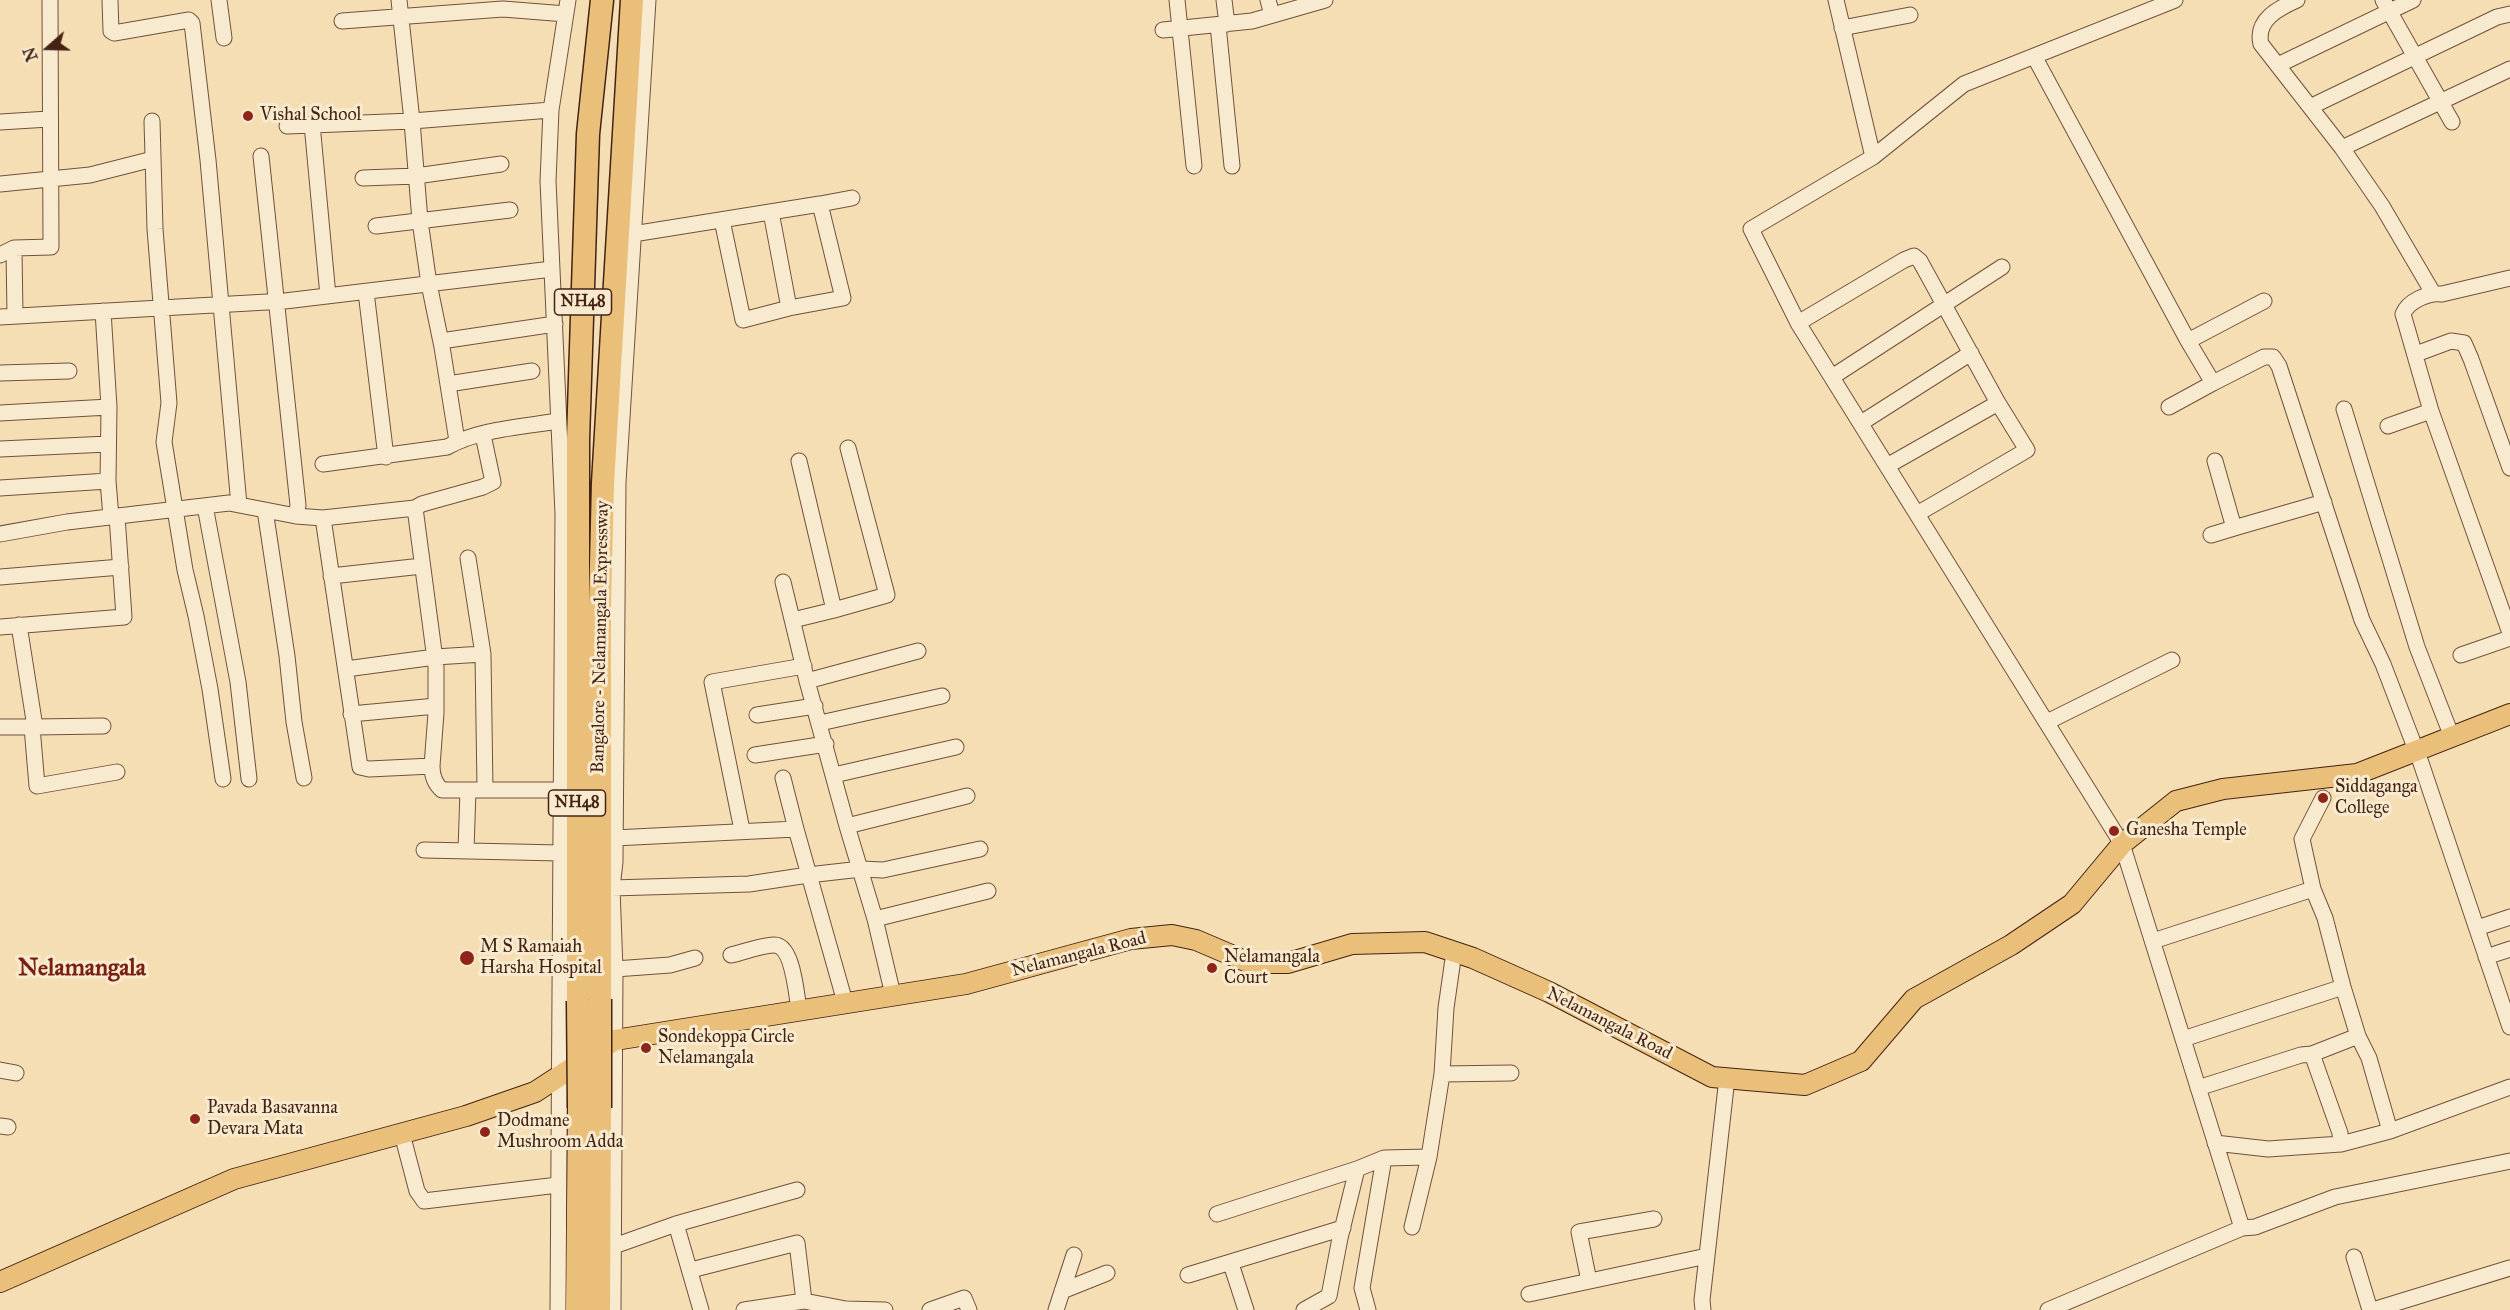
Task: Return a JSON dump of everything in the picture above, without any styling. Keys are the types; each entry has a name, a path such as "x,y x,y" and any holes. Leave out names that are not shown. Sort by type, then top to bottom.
{"highway":[{"name":"Bangalore - Nelamangala Expressway","path":"598,1310 590,1108 578,440 588,134 602,0"},
{"name":"Bangalore - Nelamangala Expressway","path":"589,1000 603,483 632,0"},
{"name":"Bangalore - Nelamangala Expressway","path":"577,1310 590,1108"}],"main road":[{"name":"Nelamangala Road","path":"615,1040 966,984 1131,939 1172,935 1196,940 1250,963 1288,963 1352,944 1425,942 1549,992 1712,1077 1806,1085 1861,1060 1914,999 2011,945 2072,904 2122,844 2176,801 2223,789 2357,774 2510,714"},
{"path":"0,1282 234,1179 466,1116 535,1092 615,1040"}],"street":[{"path":"50,0 51,248 7,251 8,316 276,302 552,269"},
{"path":"110,0 111,31 114,33 189,20 192,23 208,160 239,505"},
{"path":"219,0 224,38"},
{"path":"399,0 420,221 457,441"},
{"path":"614,1310 615,969 612,888 615,862 618,482 648,0"},
{"path":"1177,0 1194,166"},
{"path":"1224,0 1222,24 1232,166"},
{"path":"1268,0 1272,15"},
{"path":"1163,30 1252,21 1324,0"},
{"path":"1836,0 1873,157"},
{"path":"2175,0 1964,84 1873,157 1751,229 1798,323 2122,844 2242,1228"},
{"path":"2297,0 2273,12 2259,36 2261,44 2342,148 2382,206 2433,293"},
{"path":"2278,65 2386,6 2413,0"},
{"path":"2386,6 2452,122"},
{"path":"342,21 503,9 567,7 551,110 548,182 563,514 558,1310"},
{"path":"2310,107 2497,17 2510,14"},
{"path":"1842,28 1910,15"},
{"path":"2034,56 2213,383"},
{"path":"2342,148 2510,69"},
{"path":"287,126 412,121 551,110"},
{"path":"0,122 49,119"},
{"path":"152,121 160,308 169,403 164,442 210,689 223,779"},
{"path":"312,124 328,296"},
{"path":"261,156 298,505 296,516"},
{"path":"0,184 90,175 153,159"},
{"path":"363,178 416,176 501,164"},
{"path":"633,234 852,198"},
{"path":"722,220 743,320 789,308 843,298 820,204"},
{"path":"376,226 510,210"},
{"path":"771,212 789,308"},
{"path":"1798,323 1914,256 1920,261 1998,403 2027,450 1917,514"},
{"path":"1832,377 2002,267"},
{"path":"2510,278 2442,294 2433,293 2409,305 2403,314 2431,411 2510,633"},
{"path":"366,292 386,457"},
{"path":"2188,341 2264,301"},
{"path":"0,627 124,618 121,567 108,481 109,407 103,311"},
{"path":"441,341 555,324"},
{"path":"2416,354 2451,341 2464,343 2506,442 2510,468"},
{"path":"1861,423 1971,353"},
{"path":"2169,407 2264,357 2273,357 2279,366 2362,620 2383,664 2416,751 2509,1018"},
{"path":"0,373 69,371"},
{"path":"448,384 532,371"},
{"path":"1887,465 1998,403"},
{"path":"0,413 109,407"},
{"path":"2344,409 2418,647 2452,737"},
{"path":"2388,426 2431,411"},
{"path":"323,464 447,447 457,441 558,421"},
{"path":"0,534 229,503 296,516 323,518 415,508 493,482 483,435"},
{"path":"0,449 108,444"},
{"path":"793,620 887,595 848,448"},
{"path":"799,461 834,610"},
{"path":"2215,461 2234,528"},
{"path":"0,488 108,481"},
{"path":"2211,535 2324,502"},
{"path":"205,506 238,682 249,779"},
{"path":"415,508 435,657 436,706 432,774 438,786 442,790 561,790"},
{"path":"265,510 287,656 294,722 304,778"},
{"path":"323,518 360,766 369,769 432,766"},
{"path":"468,558 483,654 485,790"},
{"path":"331,576 422,566"},
{"path":"0,577 121,567"},
{"path":"2495,586 2510,580"},
{"path":"783,582 847,826 876,919 893,995"},
{"path":"19,625 34,727 37,786 117,772"},
{"path":"2461,655 2510,638"},
{"path":"742,830 712,682 806,673 918,651"},
{"path":"346,669 435,657 483,654"},
{"path":"2047,722 2172,660"},
{"path":"820,723 942,696"},
{"path":"351,714 436,706"},
{"path":"757,715 815,706"},
{"path":"0,727 103,726"},
{"path":"755,755 826,744"},
{"path":"834,775 956,747"},
{"path":"783,778 845,1002"},
{"path":"466,851 468,790"},
{"path":"847,826 967,796"},
{"path":"2323,798 2302,839 2313,889 2325,918 2343,987 2358,1036 2369,1058 2390,1131"},
{"path":"614,838 796,829"},
{"path":"612,888 748,885 861,869 883,870 980,849"},
{"path":"424,850 560,853"},
{"path":"2153,941 2313,889"},
{"path":"876,919 988,891"},
{"path":"2477,928 2510,917"},
{"path":"731,955 774,944 783,947 788,955 799,1009"},
{"path":"2486,957 2510,949"},
{"path":"1412,1227 1429,1157 1442,1074 1446,1008 1454,952"},
{"path":"615,969 670,965 695,958"},
{"path":"2183,1039 2343,987"},
{"path":"2198,1088 2301,1055 2312,1054 2358,1036"},
{"path":"2312,1054 2340,1133 2341,1144"},
{"path":"0,1070 16,1073"},
{"path":"1442,1074 1511,1073"},
{"path":"1703,1310 1702,1300 1727,1078"},
{"path":"2215,1143 2268,1149 2341,1144 2390,1131 2510,1087"},
{"path":"402,1134 417,1191 424,1201 558,1185"},
{"path":"1217,1214 1357,1169 1384,1158 1429,1157"},
{"path":"1368,1310 1362,1288 1384,1158"},
{"path":"2048,1310 2242,1228 2254,1227 2335,1197 2510,1161"},
{"path":"1305,1310 1329,1296 1357,1169"},
{"path":"614,1246 676,1224 797,1190"},
{"path":"1589,1281 1579,1232 1654,1219"},
{"path":"676,1224 701,1310"},
{"path":"1188,1275 1231,1264 1343,1228"},
{"path":"691,1270 797,1243 804,1301"},
{"path":"1056,1310 1074,1255"},
{"path":"1529,1294 1707,1256"},
{"path":"2354,1257 2372,1310 2510,1268"},
{"path":"1231,1264 1246,1310"},
{"path":"1062,1291 1107,1273"},
{"path":"2406,1310 2510,1279"},
{"path":"930,1310 964,1298 969,1310"},
{"path":"744,1310 804,1301 846,1309 885,1310"}],"place":[{"name":"Vishal School","path":"248,116"},
{"name":"Siddaganga College","path":"2323,798"},
{"name":"Ganesha Temple","path":"2114,831"},
{"name":"M S Ramaiah Harsha Hospital","path":"467,958"},
{"name":"Nelamangala Court","path":"1212,968"},
{"name":"Sondekoppa Circle Nelamangala","path":"646,1048"},
{"name":"Pavada Basavanna Devara Mata","path":"195,1119"},
{"name":"Dodmane Mushroom Adda","path":"485,1132"}],"district":[{"name":"Nelamangala","path":"82,969"}]}
